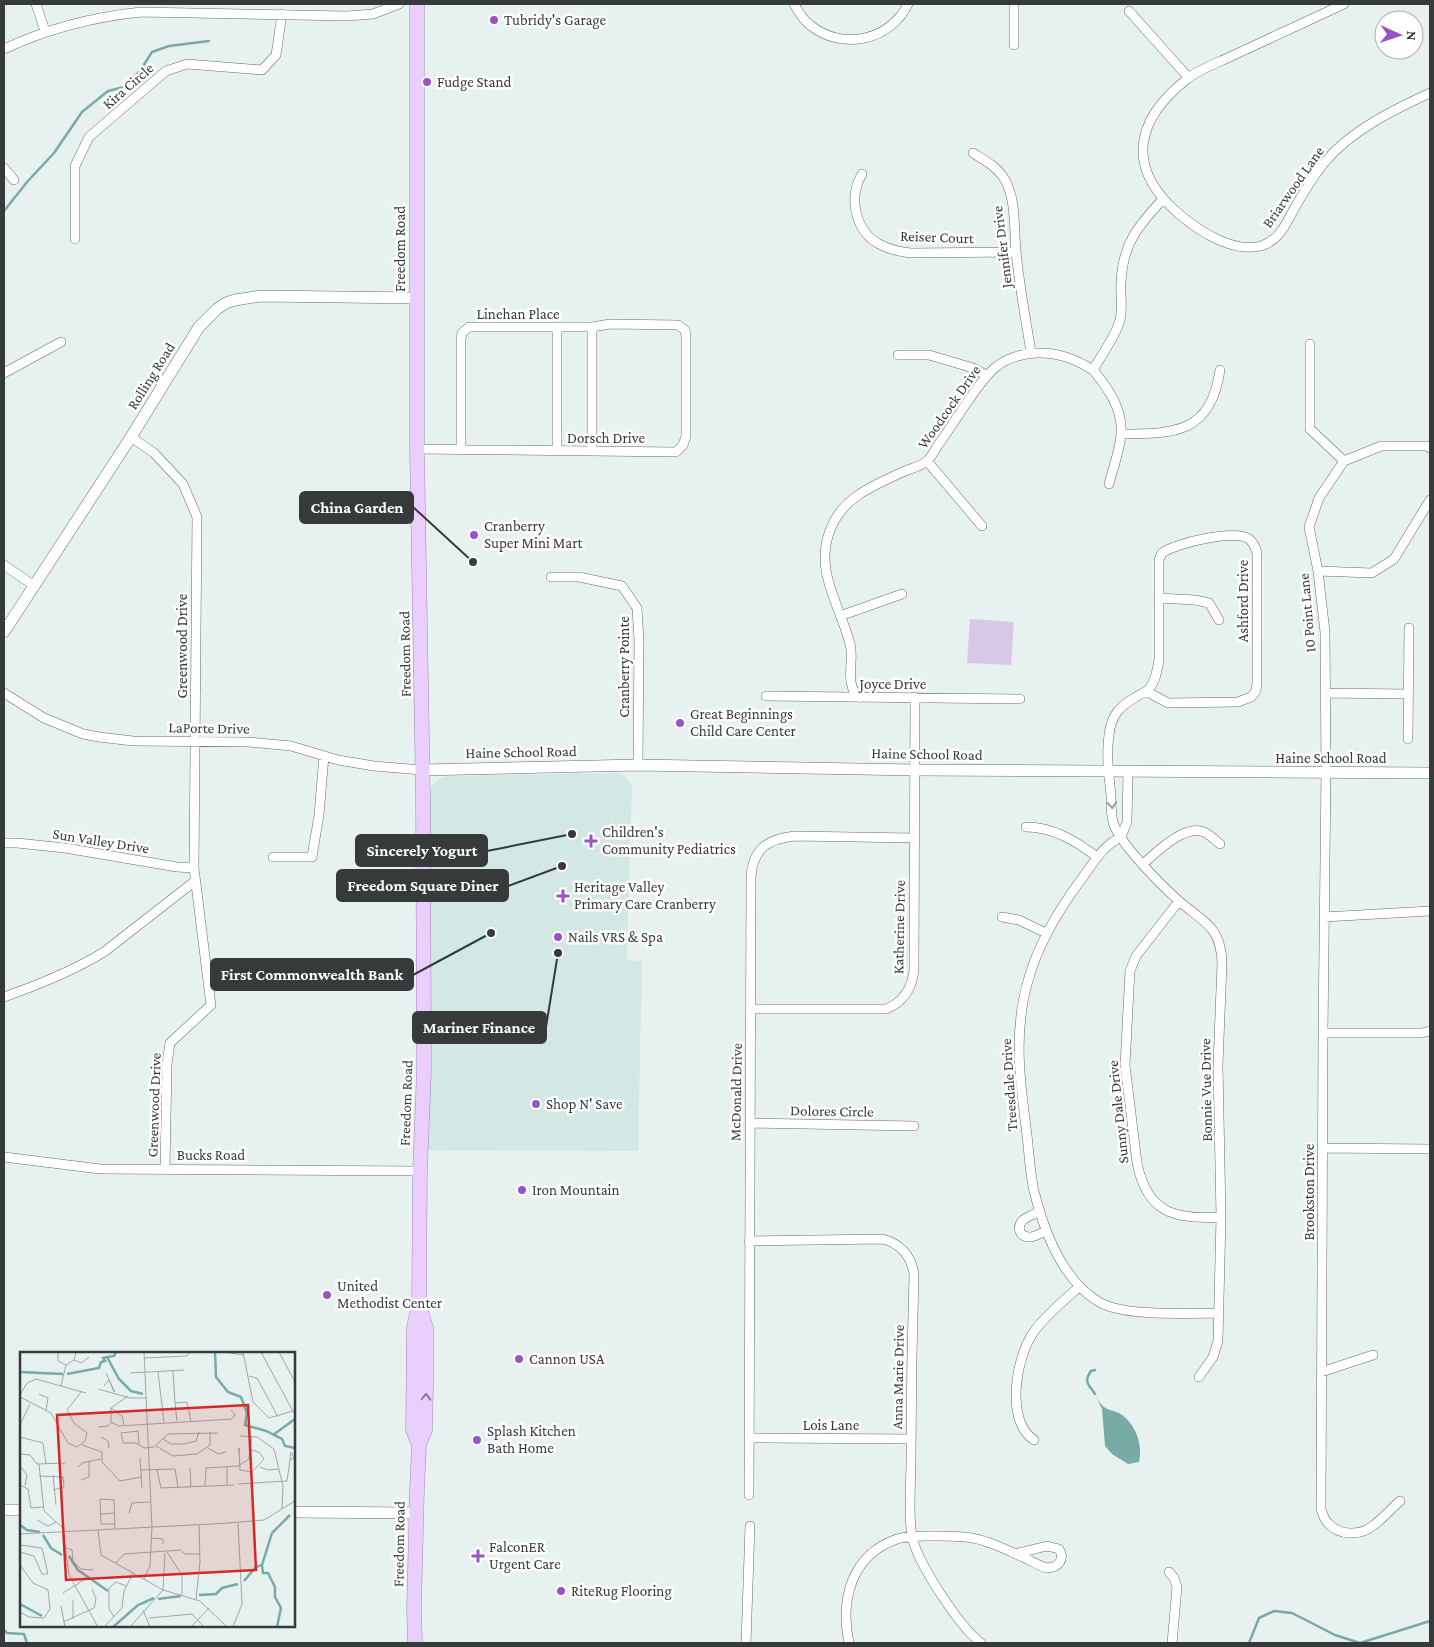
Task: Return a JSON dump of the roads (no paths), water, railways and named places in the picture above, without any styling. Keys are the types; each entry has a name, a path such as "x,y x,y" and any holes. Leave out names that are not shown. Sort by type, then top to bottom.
{"main road":[{"name":"Freedom Road","path":"415,1643 416,1514 419,1445 425,1430 426,1363 426,1327 419,1304 420,1171 424,1070 421,634 418,553 416,298 417,4"}],"street":[{"path":"36,4 45,31"},
{"path":"4,48 45,31 147,8 282,14 365,15 373,14 399,4"},
{"path":"794,4 805,20 817,30 836,38 857,40 877,35 886,29 902,15 908,4"},
{"path":"1014,4 1014,45"},
{"name":"Briarwood Lane","path":"1344,4 1188,77 1156,110 1147,124 1144,138 1144,165 1152,184 1163,199 1192,225 1208,234 1241,247 1263,246 1280,232 1303,193 1335,151 1372,124 1430,92"},
{"path":"1129,11 1188,77"},
{"name":"Kira Circle","path":"75,239 75,166 89,137 166,71 187,64 262,70 276,54 282,14"},
{"name":"Jennifer Drive","path":"973,153 994,166 1006,181 1010,192 1016,252 1031,353"},
{"path":"4,168 14,180"},
{"name":"Reiser Court","path":"862,174 855,191 856,212 868,236 880,245 896,251 911,253 1016,252"},
{"path":"1109,484 1121,434 1119,416 1109,391 1093,370 1116,331 1119,321 1121,311 1121,274 1126,250 1139,225 1163,199"},
{"name":"Rolling Road","path":"4,632 206,319 226,303 249,297 416,298"},
{"name":"Linehan Place","path":"461,449 462,333 469,327 592,328 610,324 678,325 685,330 686,336"},
{"path":"557,328 557,451"},
{"path":"592,328 592,451"},
{"name":"Dorsch Drive","path":"417,449 676,452 684,445 686,436 686,336"},
{"path":"4,373 61,342"},
{"path":"1310,344 1310,429 1344,461 1380,446 1427,446 1430,448"},
{"name":"Woodcock Drive","path":"860,698 851,687 851,648 828,586 824,562 827,539 836,516 851,500 862,492 927,461 986,375 1001,362 1020,355 1044,352 1081,362 1093,370"},
{"path":"898,355 929,355 973,368 986,375"},
{"path":"1121,434 1151,434 1176,430 1186,427 1200,418 1214,399 1220,370"},
{"name":"Greenwood Drive","path":"131,437 154,453 183,484 197,517 194,868 211,1005 170,1043 167,1064 165,1169"},
{"path":"927,461 982,526"},
{"name":"10 Point Lane","path":"1326,773 1325,632 1318,572 1310,527 1319,498 1344,461"},
{"path":"1318,572 1372,573 1394,559 1430,500"},
{"name":"Ashford Drive","path":"1228,535 1240,535 1249,538 1257,553 1257,683 1256,691 1252,697 1238,702 1168,703 1146,691 1154,682 1158,660 1159,560 1162,553 1167,549 1228,535"},
{"path":"4,565 34,585"},
{"name":"Cranberry Pointe","path":"551,577 579,577 622,586 637,608 639,640 638,765"},
{"path":"840,616 902,594"},
{"path":"1159,598 1195,600 1209,603 1219,620"},
{"path":"1408,739 1409,628"},
{"path":"1108,771 1109,735 1112,720 1123,704 1146,691"},
{"name":"LaPorte Drive","path":"4,693 44,718 83,734 133,741 248,742 291,746 338,760 374,766 422,770"},
{"path":"1325,693 1408,694"},
{"name":"Joyce Drive","path":"766,696 1020,699"},
{"name":"Katherine Drive","path":"751,1009 886,1009 902,1000 912,984 914,970 915,698"},
{"path":"273,857 312,858 319,815 324,756"},
{"name":"Haine School Road","path":"422,770 638,765 915,770 1430,773"},
{"name":"Bonnie Vue Drive","path":"1108,771 1113,823 1125,845 1179,901 1208,923 1221,949 1218,1057 1220,1217 1218,1342 1216,1351 1200,1377"},
{"path":"1121,837 1127,822 1128,771"},
{"name":"Brookston Drive","path":"1326,773 1321,1372 1322,1509 1326,1522 1337,1531 1352,1533 1365,1530 1374,1525 1400,1501"},
{"path":"1026,828 1045,828 1054,831 1097,857"},
{"path":"1143,864 1172,840 1189,832 1204,832 1220,844"},
{"name":"McDonald Drive","path":"749,1495 752,870 756,856 764,846 778,839 795,836 914,838"},
{"name":"Treesdale Drive","path":"1121,837 1106,846 1059,911 1046,933 1027,981 1021,1012 1018,1046 1020,1086 1034,1189 1046,1231 1061,1261 1079,1287 1100,1303 1123,1311 1219,1313"},
{"name":"Sun Valley Drive","path":"4,843 17,842 65,848 177,867 194,868"},
{"path":"4,997 26,990 93,959 195,881"},
{"name":"Sunny Dale Drive","path":"1179,901 1136,956 1130,971 1126,1081 1137,1163 1139,1173 1147,1190 1159,1206 1171,1213 1189,1218 1220,1217"},
{"path":"1324,917 1430,911"},
{"path":"1002,917 1019,920 1046,933"},
{"path":"1323,1032 1422,1033 1430,1031"},
{"name":"Dolores Circle","path":"750,1123 914,1126"},
{"path":"1323,1148 1430,1149"},
{"name":"Bucks Road","path":"4,1157 100,1169 420,1171"},
{"path":"1040,1212 1022,1222 1019,1229 1020,1233 1023,1236 1032,1237 1046,1231"},
{"name":"Anna Marie Drive","path":"749,1240 878,1239 893,1242 907,1255 914,1274 911,1439 912,1537 938,1590 962,1624 982,1643"},
{"path":"1034,1440 1025,1432 1018,1418 1016,1394 1019,1372 1033,1334 1079,1287"},
{"path":"1321,1372 1373,1355"},
{"name":"Lois Lane","path":"750,1438 911,1439"},
{"path":"4,1510 20,1510"},
{"path":"295,1512 416,1514"},
{"path":"746,1643 750,1526"},
{"path":"849,1643 846,1621 848,1590 859,1568 878,1549 898,1539 924,1536 974,1538 1048,1568 1057,1565 1062,1556 1059,1549 1051,1546 1015,1554"},
{"path":"1169,1572 1174,1578 1177,1587 1172,1643"}],"water":[{"path":"1095,1394 1103,1406 1125,1417 1134,1428 1139,1442 1139,1462 1128,1464 1112,1454 1105,1446 1102,1409"}],"waterway":[{"path":"4,211 27,182 54,153 82,112 108,91 124,87 140,71 152,52 169,46 209,41"},
{"path":"1095,1370 1091,1371 1087,1378 1095,1394"},
{"path":"1249,1643 1259,1618 1274,1611 1292,1613 1335,1635 1360,1643 1430,1621"},
{"path":"4,1630 7,1633 24,1634 27,1643"}],"place":[{"name":"Tubridy's Garage","path":"494,20"},
{"name":"Fudge Stand","path":"427,82"},
{"name":"Cranberry Super Mini Mart","path":"474,535"},
{"name":"China Garden","path":"473,562"},
{"name":"Great Beginnings Child Care Center","path":"680,723"},
{"name":"Sincerely Yogurt","path":"572,834"},
{"name":"Children's Community Pediatrics","path":"591,841"},
{"name":"Freedom Square Diner","path":"562,866"},
{"name":"Heritage Valley Primary Care Cranberry","path":"563,896"},
{"name":"First Commonwealth Bank","path":"491,933"},
{"name":"Nails VRS & Spa","path":"558,937"},
{"name":"Mariner Finance","path":"558,953"},
{"name":"Shop N' Save","path":"536,1104"},
{"name":"Iron Mountain","path":"522,1190"},
{"name":"United Methodist Center","path":"327,1295"},
{"name":"Cannon USA","path":"519,1359"},
{"name":"Splash Kitchen Bath Home","path":"477,1440"},
{"name":"FalconER Urgent Care","path":"478,1556"},
{"name":"RiteRug Flooring","path":"561,1591"}]}
